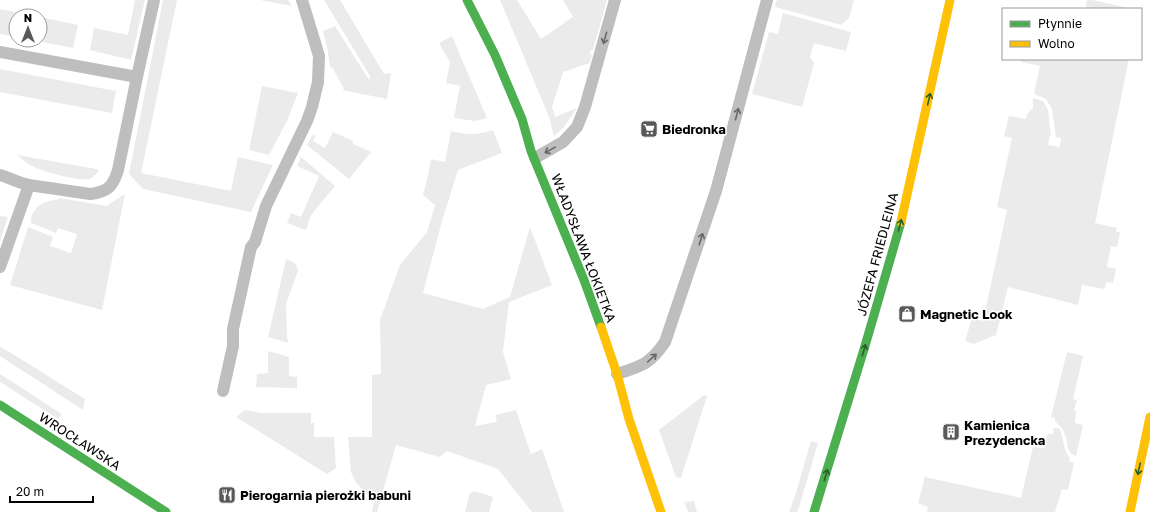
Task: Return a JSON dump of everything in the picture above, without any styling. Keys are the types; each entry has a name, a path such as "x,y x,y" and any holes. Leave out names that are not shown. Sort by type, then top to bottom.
{"street":[{"name":"WŁADYSŁAWA ŁOKIETKA","path":"467,0 495,55 522,119 534,158 584,280 617,374 629,419 661,512"},
{"name":"JÓZEFA FRIEDLEINA","path":"814,512 865,346 900,225 950,0"},
{"name":"WROCŁAWSKA","path":"0,404 166,512"},
{"path":"1130,512 1150,417"}],"lane":[{"path":"0,176 6,177 18,183 90,194 98,193 109,188 116,174 154,0"},
{"path":"223,391 233,346 233,329 251,247 255,242 266,206 307,121 316,90 319,56 302,0"},
{"path":"534,158 553,149 563,142 577,127 585,107 615,0"},
{"path":"617,374 640,367 650,361 658,353 665,342 716,191 767,0"},
{"path":"0,52 137,77"},
{"path":"0,266 29,185"}],"shaded area":[{"path":"135,0 145,0 131,60 90,50 94,28 128,35"},
{"path":"163,0 177,0 141,173 231,191 238,157 273,165 251,212 143,189 129,174"},
{"path":"260,0 288,0 292,6"},
{"path":"324,0 340,0 384,74 391,73 387,99 342,90 344,89 332,67 330,68 323,31 335,26 369,80 370,76"},
{"path":"500,0 517,0 541,39 573,17 563,0 607,0 593,50 591,50 590,54 592,55 590,63 563,72 552,107 555,117 577,108 564,127 554,136 549,117"},
{"path":"777,0 854,0 849,18 841,25 775,7"},
{"path":"1087,0 1093,0 1128,8 1090,8 1086,7"},
{"path":"0,9 8,11 8,36 0,34"},
{"path":"783,13 851,32 846,51 814,43 810,57 814,63 802,107 752,94 769,32 778,34"},
{"path":"48,19 78,25 73,48 48,43"},
{"path":"452,36 487,118 475,121 454,118 460,86 446,83 450,62 439,43"},
{"path":"1021,60 1129,60 1095,223 1117,228 1116,232 1120,232 1117,247 1111,246 1107,267 1116,269 1113,283 1106,282 1105,289 1082,285 1078,305 1008,287 996,335 974,344 965,341 972,318 983,321 1007,210 997,207 1012,138 1004,136 1009,116 1026,119 1027,114 1033,108 1033,98 1043,101 1048,110 1051,136 1050,135 1048,145 1060,147 1061,138 1056,137 1052,109 1046,99 1034,94 1040,66 1021,62"},
{"path":"0,69 116,91 112,113 0,92"},
{"path":"262,86 298,93 287,121 269,155 249,150"},
{"path":"493,130 502,153 458,170 442,221 423,293 483,309 510,297 530,227 552,285 509,302 503,352 511,379 486,385 475,426 497,422 495,415 516,410 531,454 542,449 564,512 532,512 498,469 447,451 440,457 396,445 377,512 372,512 374,502 355,481 351,472 348,437 372,437 372,375 381,374 380,320 400,265 427,232 435,205 423,195 431,159 445,162 451,131 472,134"},
{"path":"333,132 353,141 353,144 371,152 349,179 307,145 314,135 316,136 313,141 325,148"},
{"path":"17,155 99,170 90,179 77,179 48,172 32,166"},
{"path":"301,157 335,186 311,215 306,230 287,223 291,213 301,217 319,176 297,166"},
{"path":"125,194 102,310 10,285 28,227 53,237 50,246 71,253 77,234 58,228 56,233 31,223 31,218 39,206 59,198 106,206"},
{"path":"0,216 8,217 0,241"},
{"path":"286,259 296,264 298,271 286,304 287,338 289,343 268,337"},
{"path":"0,347 85,399 83,410 0,356"},
{"path":"268,351 289,357 289,376 297,377 297,388 256,387 257,374 268,373"},
{"path":"1067,352 1083,356 1073,399 1077,400 1074,410 1076,411 1075,423 1083,425 1076,456 1069,450 1063,430 1055,421 1055,418 1051,417"},
{"path":"0,374 62,414 58,419 0,382"},
{"path":"704,395 707,396 681,478 676,477 659,430"},
{"path":"245,410 261,413 311,413 311,423 314,423 314,437 334,437 336,468 327,474 236,417"},
{"path":"1054,428 1059,428 1066,451 1070,458 1069,461 1074,463 1068,490 1062,489 1055,512 927,512 928,507 918,503 925,477 1021,498 1033,447 1044,448 1048,434 1053,434"},
{"path":"811,441 818,443 799,507 797,512 789,512 795,496"},
{"path":"474,491 493,497 489,512 465,512 470,493"},
{"path":"694,501 697,512 688,512 684,502"}],"traffic: fast":[{"path":"467,0 495,55 522,119 531,151 584,280 601,327"},
{"path":"814,512 901,222"},
{"path":"0,405 166,512"}],"traffic: slow":[{"path":"901,222 950,0"},
{"path":"601,327 617,374 629,419 661,512"},
{"path":"1130,512 1150,417"}],"place":[{"name":"Biedronka","path":"649,129"},
{"name":"Magnetic Look","path":"907,314"},
{"name":"Kamienica Prezydencka","path":"951,432"},
{"name":"Pierogarnia pierożki babuni","path":"227,495"}]}
